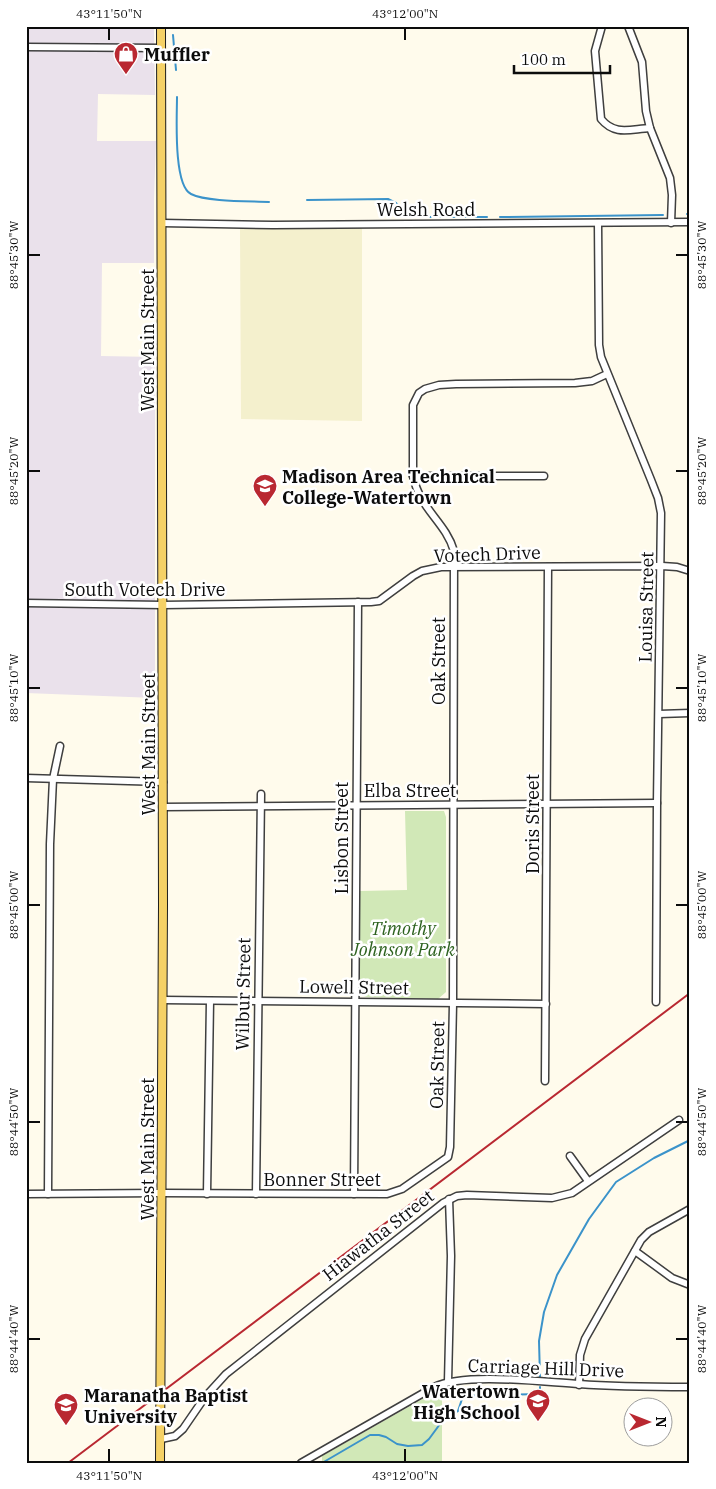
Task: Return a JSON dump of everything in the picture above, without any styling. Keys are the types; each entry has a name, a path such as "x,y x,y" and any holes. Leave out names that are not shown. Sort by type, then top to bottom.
{"main road":[{"name":"West Main Street","path":"160,1463 163,1000 161,26"}],"street":[{"path":"602,26 595,51 601,119 608,127 619,130 650,128"},
{"path":"628,26 642,62 646,111 650,128 670,178 672,195 671,222"},
{"path":"26,47 161,48"},
{"name":"Welsh Road","path":"162,223 273,225 690,222"},
{"name":"Louisa Street","path":"598,223 599,345 607,374 658,498 662,527 658,714 656,1002"},
{"name":"Oak Street","path":"450,1134 453,1004 454,551 452,543 422,502 415,487 413,476 413,405 419,393 439,385 585,382 607,374"},
{"path":"413,476 544,476"},
{"name":"Votech Drive","path":"264,603 379,601 422,571 441,567 662,566 690,571"},
{"name":"Doris Street","path":"545,1082 548,567"},
{"name":"Lisbon Street","path":"354,1194 358,602"},
{"name":"South Votech Drive","path":"26,603 163,605 264,603"},
{"path":"658,714 690,713"},
{"path":"48,1194 50,844 53,779 60,746"},
{"path":"26,778 163,782"},
{"name":"Wilbur Street","path":"256,1194 260,794"},
{"name":"Elba Street","path":"163,807 657,803"},
{"name":"Lowell Street","path":"163,1000 546,1004"},
{"path":"207,1194 210,1001"},
{"name":"Hiawatha Street","path":"161,1440 176,1436 213,1388 255,1350 449,1199 467,1195 552,1198 572,1193 679,1120"},
{"name":"Bonner Street","path":"26,1194 388,1194 402,1189 448,1157 450,1134"},
{"path":"570,1156 588,1181"},
{"path":"448,1382 451,1256 449,1199"},
{"path":"579,1384 580,1356 585,1339 641,1240 649,1232 690,1209"},
{"path":"635,1251 672,1278 690,1285"},
{"name":"Carriage Hill Drive","path":"302,1463 426,1392 448,1382 504,1380 690,1387"}],"shaded area":[{"path":"26,26 154,26 155,95 98,94 97,141 156,141 154,263 102,263 101,356 155,357 155,698 26,693"},
{"path":"240,227 362,227 362,421 241,419"}],"green space":[{"name":"Timothy Johnson Park","path":"405,811 444,811 446,817 446,992 438,999 367,997 363,996 360,991 360,891 407,890"},
{"path":"442,1388 442,1463 322,1463 322,1456"}],"waterway":[{"path":"173,35 176,70"},
{"path":"177,97 177,149 181,178 185,188 191,194 198,197 229,201 269,202"},
{"path":"307,200 388,199 396,203 403,210"},
{"path":"500,217 663,215"},
{"path":"428,217 487,217"},
{"path":"540,1377 539,1341 544,1312 557,1275 589,1219 616,1182 654,1158 690,1140"},
{"path":"322,1463 370,1435 386,1437 397,1444 408,1446 422,1445 440,1424 458,1411 463,1396 540,1394 540,1387"}],"railway":[{"path":"68,1463 690,993"}],"place":[{"name":"Muffler","path":"126,75"},
{"name":"Madison Area Technical College-Watertown","path":"265,507"},
{"name":"Watertown High School","path":"538,1422"},
{"name":"Maranatha Baptist University","path":"66,1426"}]}
